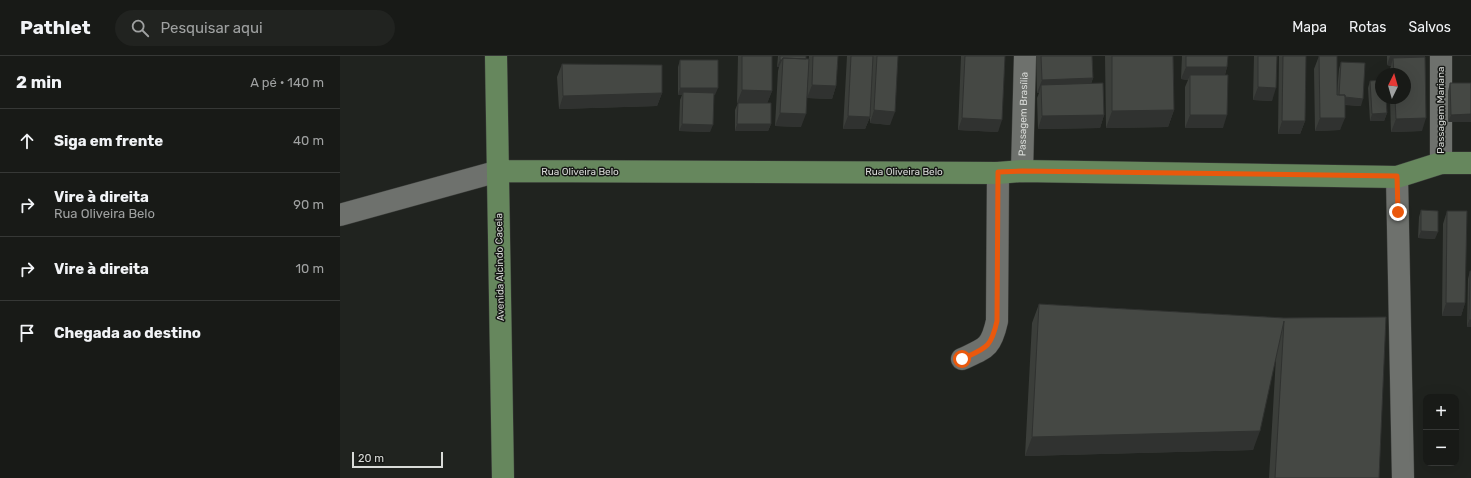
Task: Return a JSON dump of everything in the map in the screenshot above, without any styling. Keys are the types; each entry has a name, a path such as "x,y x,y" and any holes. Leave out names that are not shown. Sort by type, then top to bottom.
{"main road":[{"name":"Avenida Alcindo Cacela","path":"496,56 503,478"},
{"name":"Rua Oliveira Belo","path":"498,172 1022,171 1397,176 1441,163 1471,163"}],"street":[{"name":"Passagem Brasília","path":"1022,171 1025,56"},
{"name":"Passagem Mariana","path":"1441,56 1441,163"},
{"name":"Rua Oliveira Belo","path":"340,215 498,172"},
{"path":"962,359 985,348 993,337 997,321 998,172"},
{"path":"1397,176 1403,478"}],"building":[{"path":"742,56 772,56 772,91 742,90"},
{"path":"780,56 806,56 806,59 783,58 780,60"},
{"path":"813,56 838,56 836,86 812,85"},
{"path":"851,56 873,56 870,117 848,116"},
{"path":"877,56 898,56 895,112 874,110"},
{"path":"965,56 1005,56 1002,120 962,118"},
{"path":"1041,56 1092,56 1093,78 1042,80"},
{"path":"1112,56 1173,56 1174,110 1112,111"},
{"path":"1186,56 1228,56 1227,67 1186,67"},
{"path":"1258,56 1277,56 1276,88 1258,87"},
{"path":"1283,56 1306,56 1305,121 1282,121"},
{"path":"1319,56 1337,56 1337,95 1345,95 1345,118 1320,118"},
{"path":"1425,57 1426,118 1396,119 1395,104 1411,104 1411,68 1394,68 1393,58"},
{"path":"783,58 809,59 806,114 780,113"},
{"path":"680,60 718,60 718,88 680,88"},
{"path":"1341,62 1365,63 1363,99 1339,95"},
{"path":"562,64 662,65 662,93 563,96"},
{"path":"1190,75 1228,75 1227,115 1190,115"},
{"path":"1370,81 1375,81 1375,104 1386,104 1387,113 1372,114"},
{"path":"1103,83 1104,115 1042,116 1041,85"},
{"path":"1450,83 1471,83 1471,114 1451,115"},
{"path":"683,92 714,93 713,125 682,124"},
{"path":"738,103 771,103 771,124 737,124"},
{"path":"1421,210 1438,211 1438,232 1421,231"},
{"path":"1447,211 1467,211 1465,303 1446,303"},
{"path":"1470,271 1471,320 1469,320"},
{"path":"1039,304 1284,318 1386,317 1379,478 1275,478 1284,321 1260,431 1032,437"}],"route":[{"path":"962,359 985,348 993,337 997,321 998,172 1022,171 1397,176 1398,212"}]}
